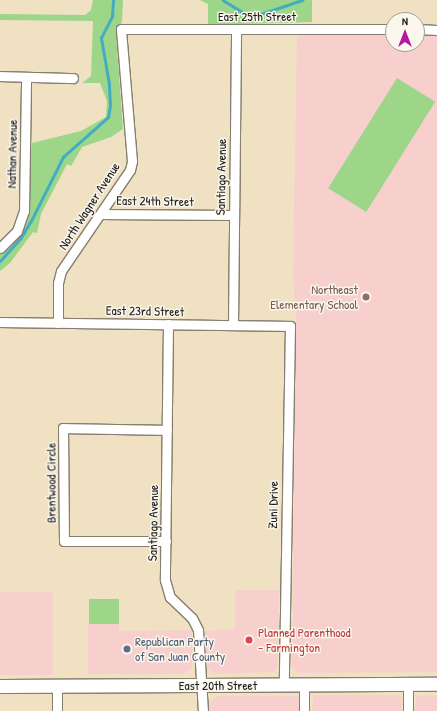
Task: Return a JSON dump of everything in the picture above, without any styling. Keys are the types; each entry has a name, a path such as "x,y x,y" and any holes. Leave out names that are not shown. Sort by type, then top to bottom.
{"main road":[{"name":"East 20th Street","path":"0,686 57,684 437,684"}],"street":[{"name":"East 25th Street","path":"121,28 385,29"},
{"name":"North Wagner Avenue","path":"58,323 58,283 61,271 130,170 132,161 121,28"},
{"name":"Santiago Avenue","path":"233,324 236,29"},
{"path":"425,30 437,30"},
{"path":"0,76 74,78"},
{"name":"Nathan Avenue","path":"0,248 17,231 24,211 26,77"},
{"name":"East 24th Street","path":"101,214 233,215"},
{"name":"East 23rd Street","path":"0,322 233,324 290,326"},
{"name":"Santiago Avenue","path":"168,324 166,586 170,597 192,618 198,630 204,711"},
{"name":"Zuni Drive","path":"284,685 290,326"},
{"name":"Brentwood Circle","path":"166,541 64,540 63,428 167,430"},
{"path":"57,684 57,711"},
{"path":"408,684 408,711"},
{"path":"304,685 304,711"}],"shaded area":[{"name":"Northeast Elementary School","path":"297,34 385,35 385,52 425,52 425,35 437,36 437,672 298,673 292,668 296,319 293,275"},
{"path":"235,590 279,590 277,667 273,672 215,674 207,668 205,631 235,629"},
{"path":"0,592 53,592 53,675 0,675"},
{"path":"88,624 119,624 119,631 192,630 192,668 183,674 88,674"},
{"path":"314,695 399,695 402,698 402,711 312,711"},
{"path":"437,695 437,711 415,711 417,696"},
{"path":"220,696 295,696 299,698 299,711 209,711 211,700"}],"green space":[{"path":"93,0 123,0 122,22 116,33 123,129 111,137 82,147 71,166 67,164 41,214 37,233 33,232 10,263 0,271 0,254 20,234 27,219 28,166 32,143 81,131 106,117 107,101 100,83 82,83 91,76 93,21 0,20 0,14 85,15 91,10"},
{"path":"200,0 312,0 312,22 208,25 208,4"},
{"path":"397,78 435,102 366,212 328,188"},
{"path":"89,599 119,599 119,624 89,624"}],"waterway":[{"path":"0,261 20,239 31,221 63,157 108,117 110,106 109,84 101,38 112,16 113,0"},
{"path":"223,0 242,12 255,16 302,0"}],"place":[{"name":"Northeast Elementary School","path":"366,297"},
{"name":"Planned Parenthood - Farmington","path":"249,640"},
{"name":"Republican Party of San Juan County","path":"127,649"}]}
